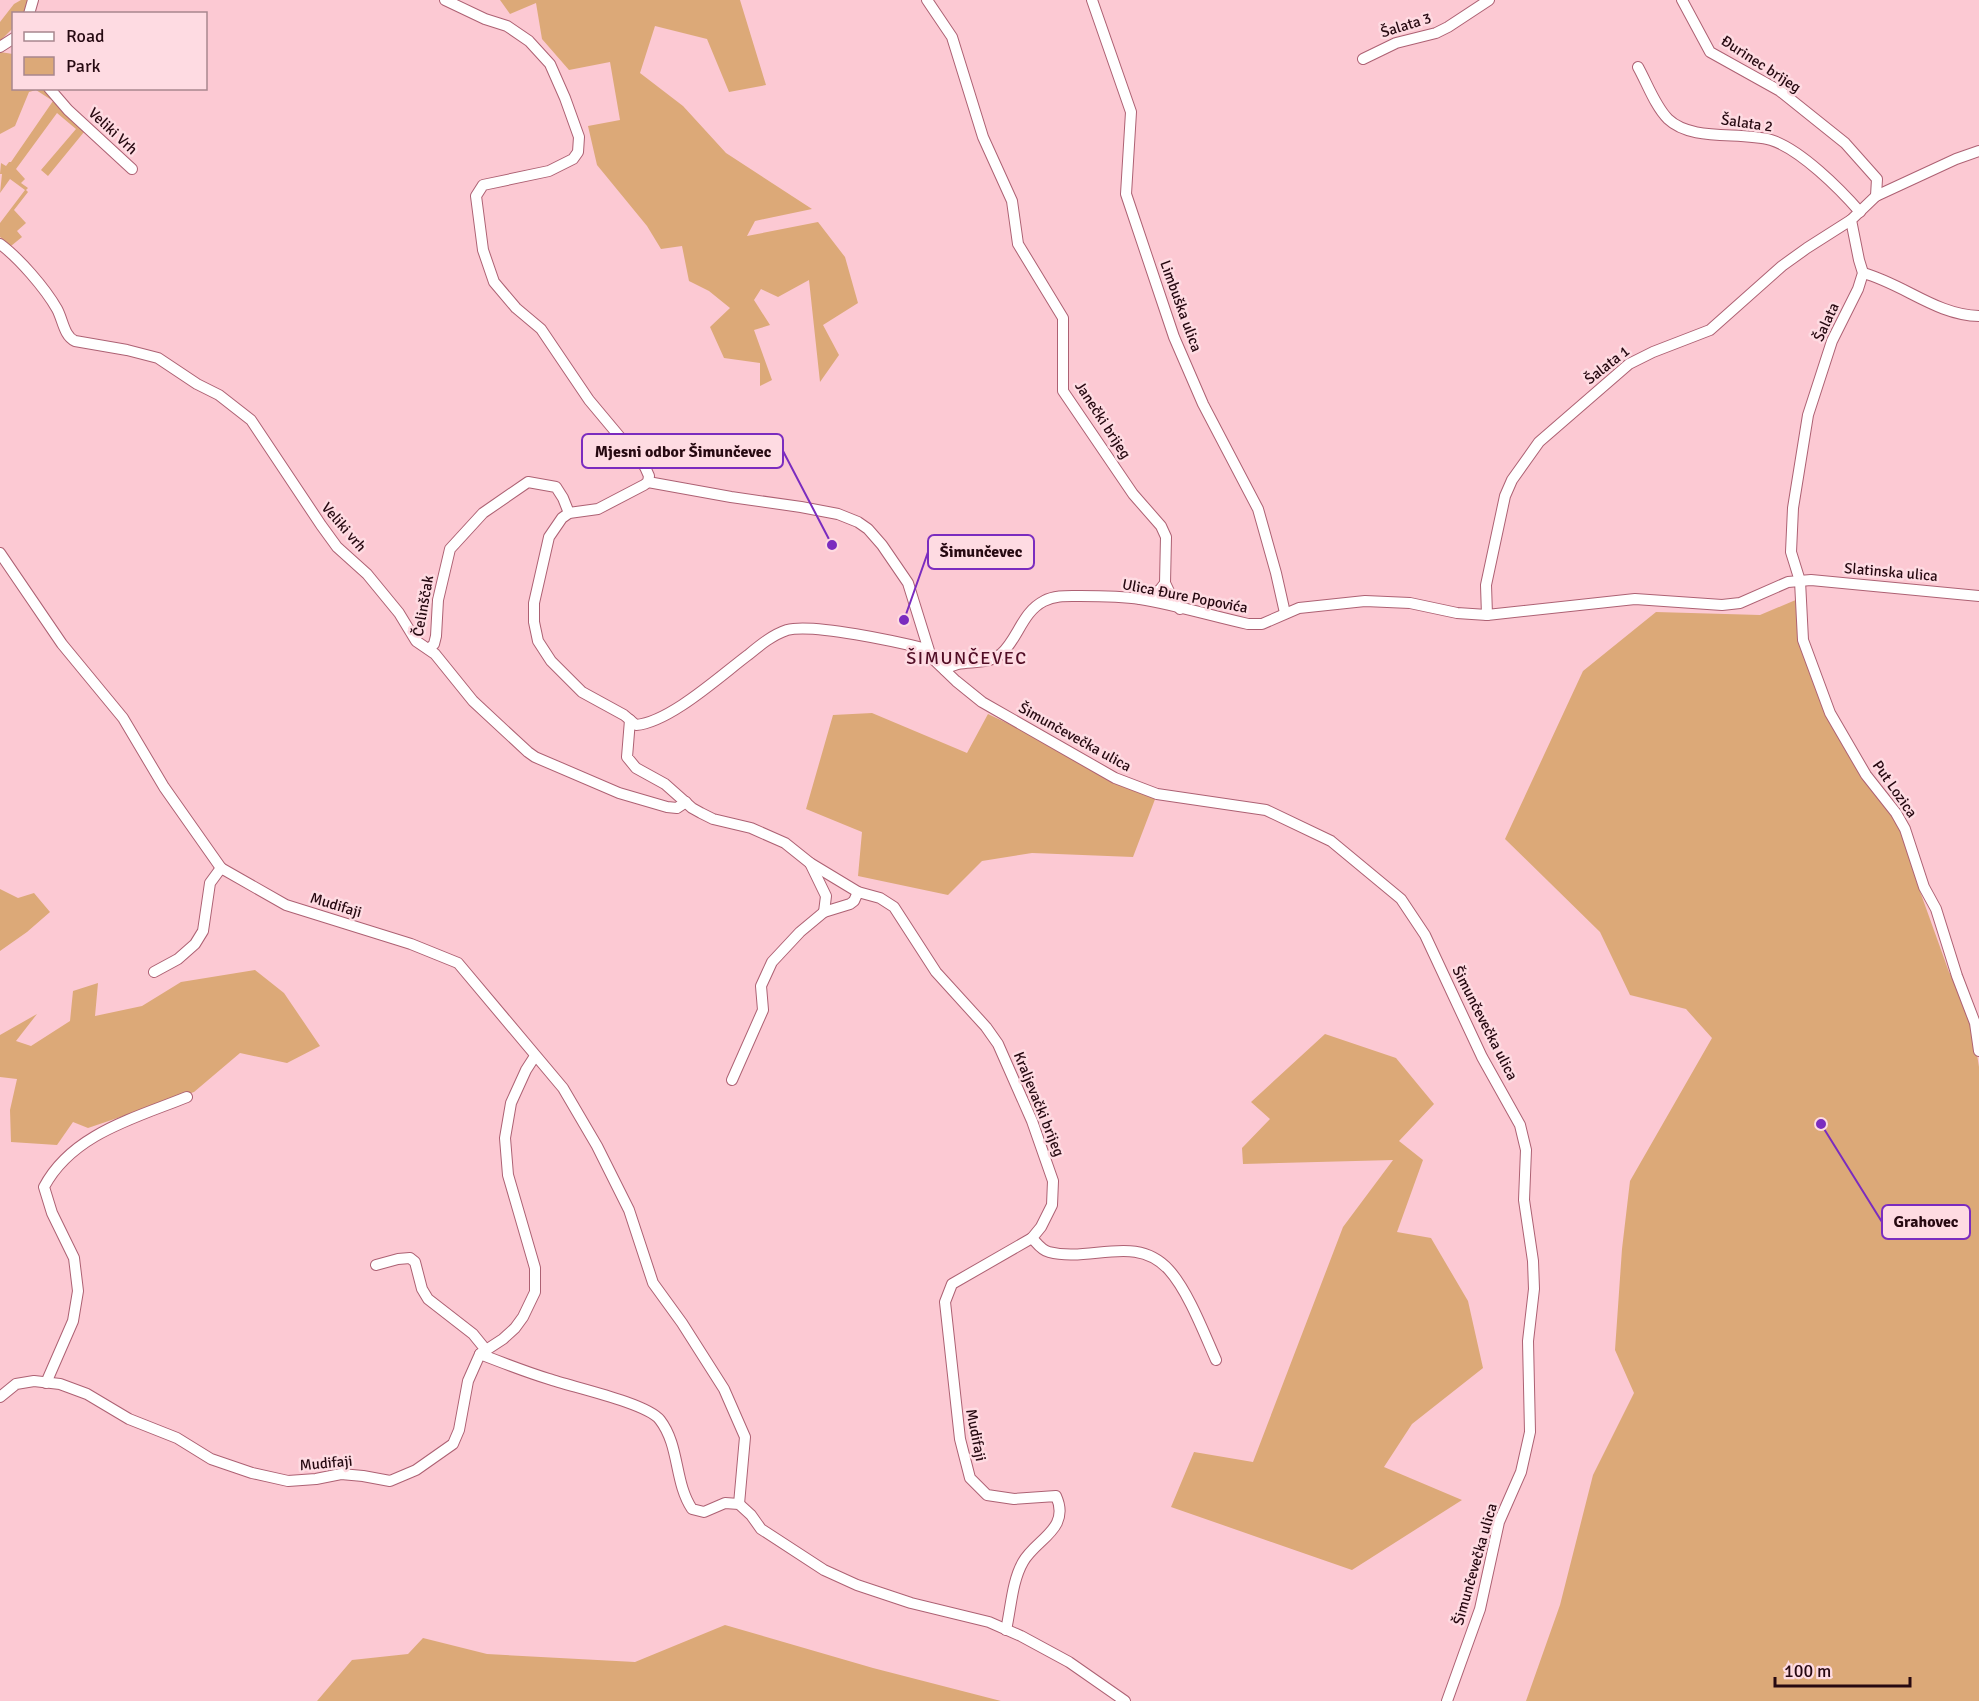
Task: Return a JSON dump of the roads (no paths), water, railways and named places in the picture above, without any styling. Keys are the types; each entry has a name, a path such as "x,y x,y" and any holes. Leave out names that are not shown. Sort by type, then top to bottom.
{"street":[{"path":"445,0 485,19 507,26 529,41 550,64 565,98 579,137 578,152 573,159 549,171 483,185 476,196 483,250 494,282 516,308 542,329 589,400 645,466 649,476 648,482 598,509 569,513 562,518 549,537 534,603 534,622 538,640 551,661 582,692 636,725 648,724 675,710 759,646 787,630 823,631 927,649"},
{"name":"Janečki brijeg","path":"927,0 952,37 983,137 1012,201 1018,244 1063,318 1063,391 1133,494 1161,526 1166,537 1165,583"},
{"name":"Limbuška ulica","path":"1092,0 1131,112 1126,194 1174,336 1203,404 1258,509 1285,613"},
{"name":"Šalata 3","path":"1363,59 1396,43 1437,33 1489,0"},
{"name":"Đurinec brijeg","path":"1682,0 1710,52 1780,91 1845,143 1877,179 1876,196"},
{"name":"Šalata 2","path":"1638,67 1664,114 1673,123 1700,133 1757,137 1779,143 1801,156 1849,200 1856,216"},
{"name":"Veliki Vrh","path":"51,90 68,110 132,169"},
{"path":"1979,151 1956,159 1876,196 1856,216 1859,260 1863,273 1888,282 1944,310 1979,316"},
{"name":"Šalata 1","path":"1487,615 1486,585 1505,496 1512,480 1539,442 1629,364 1710,330 1782,266 1856,216"},
{"name":"Veliki vrh","path":"0,244 8,249 57,309 70,338 75,341 158,358 197,384 219,395 251,420 307,506 337,547 367,574 399,614 416,641 435,654 473,701 503,731 536,757 619,793 667,807 677,808 686,802"},
{"name":"Šalata","path":"1800,581 1791,552 1793,508 1808,415 1832,341 1858,289 1863,273"},
{"name":"Čelinščak","path":"429,649 436,636 438,600 450,549 483,513 528,482 556,487 569,513"},
{"name":"Šimunčevečka ulica","path":"648,482 838,514 858,522 868,529 882,545 908,583 931,657 982,702 1115,778 1157,794 1266,810 1331,841 1401,899 1425,936 1482,1057 1520,1125 1526,1150 1524,1200 1533,1271 1534,1289 1528,1341 1530,1432 1521,1472 1499,1522 1480,1609 1447,1701"},
{"path":"0,553 62,644 123,718 164,787 221,868 210,883 203,930 195,944 178,959 154,972"},
{"name":"Ulica Đure Popovića","path":"945,670 956,664 991,660 1008,646 1030,611 1044,601 1062,596 1139,599 1248,624 1262,624 1299,609 1365,601 1410,603 1457,614 1487,615 1635,599 1740,603 1788,582 1800,581"},
{"name":"Slatinska ulica","path":"1800,581 1874,585 1979,596"},
{"name":"Put Lozica","path":"1800,581 1803,640 1806,652 1830,713 1866,775 1896,813 1905,830 1924,887 1936,909 1957,976 1975,1023 1979,1051"},
{"path":"1139,599 1153,595 1165,583"},
{"path":"1165,583 1180,609"},
{"name":"Kraljevački brijeg","path":"630,720 627,757 636,768 666,784 692,808 713,819 751,828 785,843 810,863 858,892 880,898 894,907 936,972 986,1027 998,1044 1032,1121 1053,1180 1052,1205 1041,1227 1032,1238"},
{"name":"Kraljevački brijeg","path":"810,863 825,896 824,912"},
{"name":"Mudifaji","path":"221,868 286,904 411,944 458,963 563,1088 597,1146 629,1210 653,1283 682,1323 724,1389 745,1437 739,1504"},
{"path":"732,1080 763,1010 761,986 772,962 800,932 824,912 850,904 858,892"},
{"name":"Mudifaji","path":"0,1397 16,1384 34,1381 60,1384 87,1394 129,1419 177,1438 211,1459 252,1473 288,1481 340,1474 390,1481 416,1470 453,1444 459,1430 468,1380 483,1352 515,1328 535,1292 535,1268 508,1175 505,1138 511,1103 535,1056"},
{"path":"46,1383 73,1321 78,1291 74,1258 52,1213 44,1187 52,1171 104,1130 186,1097"},
{"path":"1032,1238 1042,1249 1049,1252 1088,1254 1145,1252 1156,1258 1169,1270 1180,1287 1216,1360"},
{"name":"Mudifaji","path":"1006,1630 1023,1561 1051,1533 1059,1517 1059,1503 1056,1496 1014,1499 987,1495 970,1478 960,1439 945,1302 952,1284 1032,1238"},
{"path":"376,1266 398,1259 410,1258 415,1262 422,1289 428,1299 473,1334 483,1352 548,1379 629,1403 658,1417 671,1437 683,1496 692,1509 704,1512 725,1503 739,1504 761,1529 824,1570 857,1585 911,1603 989,1622 1069,1662 1125,1701"}],"place":[{"name":"Mjesni odbor Šimunčevec","path":"832,545"},
{"name":"Šimunčevec","path":"904,620"},
{"name":"Grahovec","path":"1821,1124"}],"district":[{"name":"ŠIMUNČEVEC","path":"967,658"}]}
